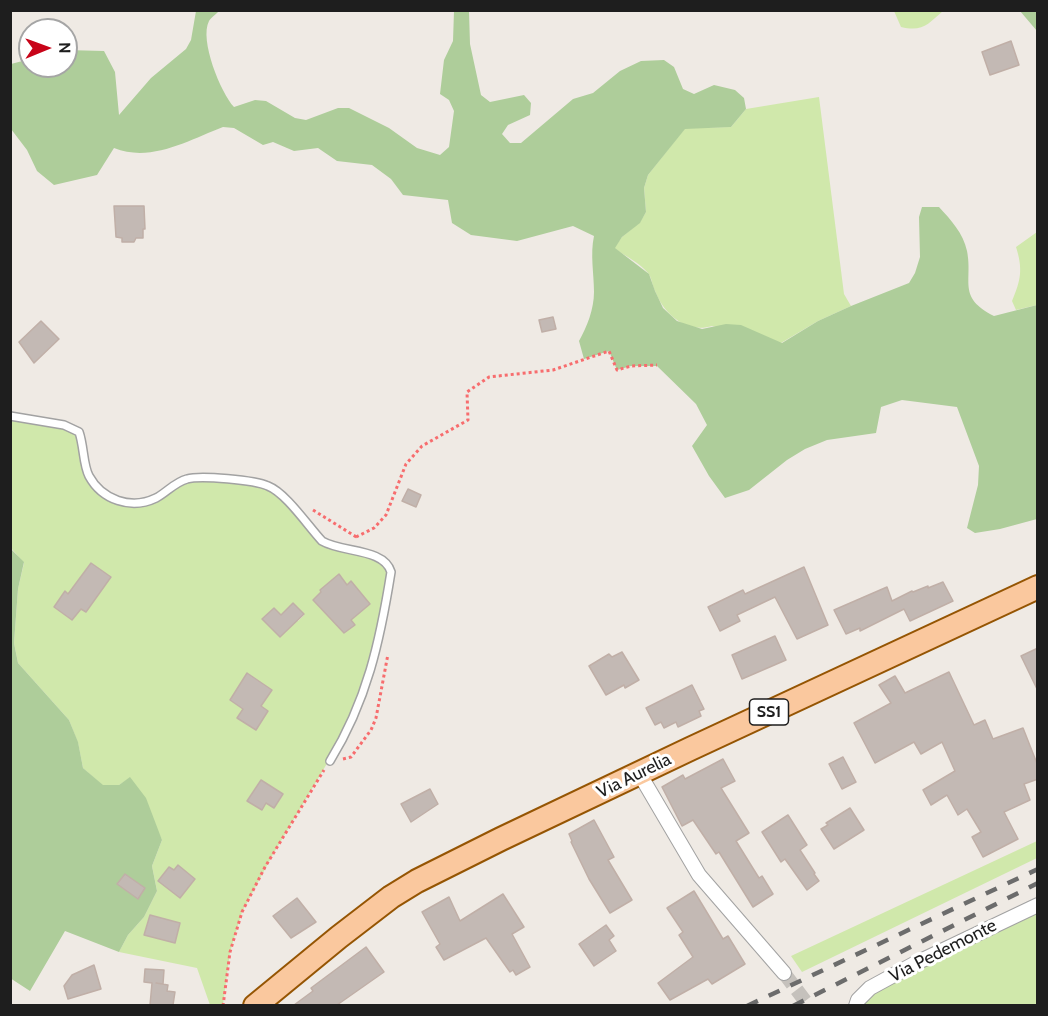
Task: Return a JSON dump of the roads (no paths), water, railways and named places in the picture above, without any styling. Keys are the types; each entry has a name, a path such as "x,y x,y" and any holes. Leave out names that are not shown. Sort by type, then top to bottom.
{"main road":[{"name":"Via Aurelia","path":"255,1005 339,937 408,886 639,773 1038,587"}],"street":[{"path":"639,773 699,875 784,973"},
{"name":"Via Pedemonte","path":"856,1005 870,988 914,964 1038,905"}],"lane":[{"path":"10,416 64,424 79,432 88,474 103,493 117,502 144,503 186,479 205,477 267,485 280,493 322,541 380,557 389,566 391,573 375,655 357,713 330,761"}],"tunnel":[{"path":"784,973 809,1006"}],"railway":[{"path":"747,1006 1038,869"},
{"path":"793,1006 1038,883"}]}
